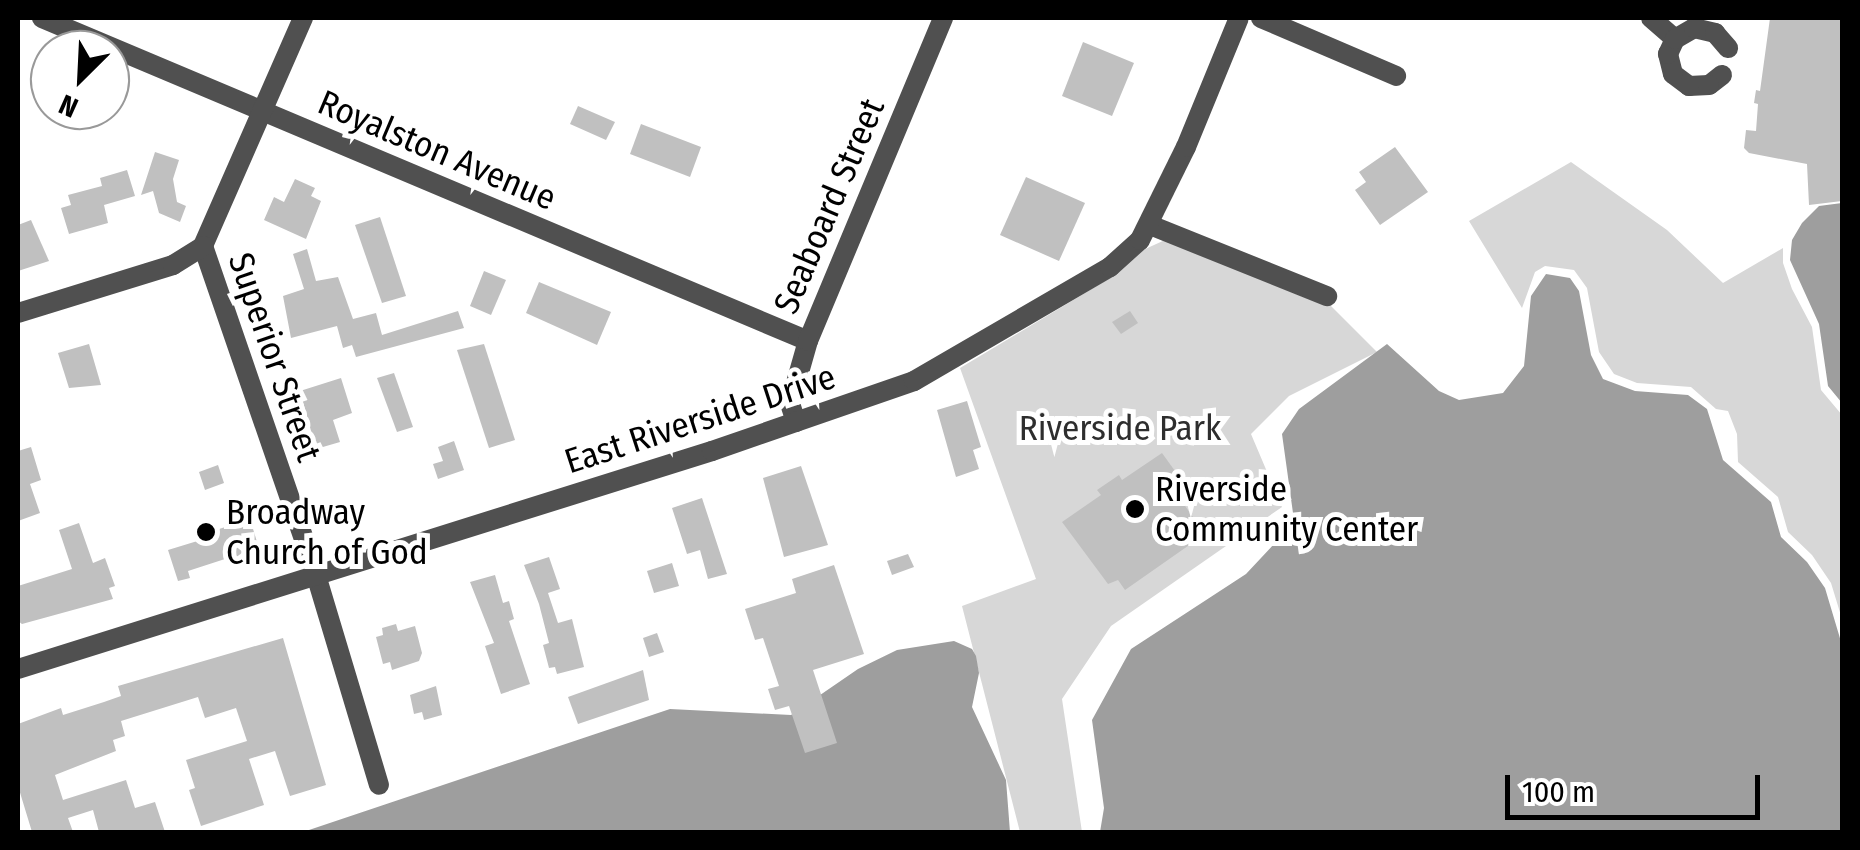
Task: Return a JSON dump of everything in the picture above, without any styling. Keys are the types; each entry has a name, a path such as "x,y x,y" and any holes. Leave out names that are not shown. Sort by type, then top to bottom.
{"street":[{"name":"Royalston Avenue","path":"42,18 808,341"},
{"name":"Superior Street","path":"303,18 203,246 316,576 379,785"},
{"name":"Seaboard Street","path":"796,422 790,404 808,341 942,18"},
{"name":"East Riverside Drive","path":"18,669 877,396 960,356 1110,267 1150,225 1240,18"},
{"path":"1260,18 1396,76"},
{"path":"1651,18 1675,38"},
{"path":"1722,75 1699,87 1680,81 1669,64 1675,38 1684,31 1705,28 1728,48"},
{"path":"1150,225 1326,296"},
{"path":"18,312 173,265 203,246"}],"green space":[{"path":"1571,162 1667,230 1723,283 1783,248 1783,263 1792,289 1812,327 1821,390 1842,415 1842,619 1831,583 1812,555 1788,532 1778,497 1738,462 1737,434 1728,411 1716,409 1691,387 1637,383 1614,374 1599,352 1587,288 1574,270 1545,266 1535,272 1522,308 1469,221"},
{"name":"Riverside Park","path":"1165,240 1326,301 1377,352 1289,396 1251,434 1282,507 1111,626 1062,699 1082,832 1020,832 962,606 1036,579 960,368 1115,275 1143,250"}],"shaded area":[{"path":"1842,203 1842,403 1828,386 1819,324 1790,260 1792,240 1802,223 1819,206"},
{"path":"1546,274 1570,278 1579,291 1591,355 1603,379 1635,391 1688,395 1707,409 1723,460 1771,502 1781,537 1807,562 1825,588 1842,645 1842,832 1100,832 1104,808 1092,720 1131,649 1246,574 1275,543 1293,513 1282,434 1299,409 1387,344 1439,391 1459,400 1503,393 1524,366 1531,296"},
{"path":"954,641 972,649 976,656 979,673 972,707 1006,780 1010,832 303,832 670,709 791,715 858,669 897,650"}],"building":[{"path":"1770,18 1842,18 1842,201 1809,205 1807,164 1749,153 1744,148 1746,130 1756,131 1758,104 1754,103 1756,90 1760,91"},
{"path":"1083,42 1134,63 1112,116 1062,96"},
{"path":"578,106 615,122 606,140 570,124"},
{"path":"641,124 701,147 690,177 630,154"},
{"path":"1395,147 1428,192 1380,225 1355,190 1366,182 1359,172"},
{"path":"155,152 179,160 173,179 177,202 186,206 180,222 159,213 153,191 141,195"},
{"path":"127,170 135,196 104,205 108,223 69,234 61,208 71,205 68,195 102,186 100,178"},
{"path":"1026,177 1085,203 1059,261 1000,235"},
{"path":"295,179 315,188 311,196 321,201 306,239 264,220 274,197 284,202"},
{"path":"380,217 406,296 382,303 355,225"},
{"path":"31,220 49,261 18,271 18,225"},
{"path":"307,249 316,281 338,277 353,319 376,313 382,335 458,311 464,328 356,357 352,345 343,348 337,326 291,338 283,296 304,289 293,254"},
{"path":"484,271 506,280 491,315 470,306"},
{"path":"539,282 611,312 597,345 526,313"},
{"path":"1130,311 1138,323 1121,334 1112,322"},
{"path":"89,344 101,385 69,388 58,353"},
{"path":"484,344 515,440 489,448 457,350"},
{"path":"394,373 413,427 397,432 377,378"},
{"path":"341,378 352,413 333,420 340,442 316,449 300,391"},
{"path":"967,401 981,447 973,450 979,469 956,477 937,410"},
{"path":"454,441 464,470 438,479 433,464 443,461 438,447"},
{"path":"31,447 41,480 30,484 40,513 18,521 18,451"},
{"name":"Riverside Community Center","path":"1162,453 1188,489 1178,496 1205,534 1125,590 1118,580 1108,584 1062,522 1101,495 1097,490 1119,475 1122,480"},
{"path":"218,465 224,483 205,490 199,472"},
{"path":"801,466 828,545 784,557 763,478"},
{"path":"702,498 727,574 708,579 700,550 687,554 672,508"},
{"path":"250,519 261,555 244,561 225,559 188,571 190,578 178,581 168,550 217,535 216,530"},
{"path":"79,523 93,563 105,558 115,586 109,588 113,599 22,624 18,621 18,586 72,569 59,530"},
{"path":"908,554 914,567 892,575 887,561"},
{"path":"549,557 560,589 548,593 558,623 572,619 584,667 557,674 555,667 549,668 543,645 549,643 524,565"},
{"path":"672,563 679,586 654,593 647,571"},
{"path":"834,565 864,654 813,670 837,743 805,753 789,706 775,710 768,689 779,686 763,638 755,640 745,609 796,593 792,579"},
{"path":"495,575 503,603 509,601 514,619 509,621 530,684 501,694 485,646 494,643 470,582"},
{"path":"396,624 398,631 415,626 422,653 419,661 392,670 390,662 383,664 376,637 383,635 382,628"},
{"path":"657,633 664,652 649,657 643,638"},
{"path":"283,638 326,785 290,796 275,751 249,759 264,805 201,826 189,790 195,788 186,760 247,741 236,708 205,718 198,697 121,721 125,736 113,740 116,751 55,775 63,800 126,780 135,808 155,802 165,832 99,832 93,810 68,818 73,832 32,832 18,786 18,724 61,708 63,715 104,702 121,696 118,686"},
{"path":"643,670 649,700 578,724 568,697"},
{"path":"436,686 442,715 424,720 422,712 414,714 410,695"}],"place":[{"name":"Riverside Community Center","path":"1135,509"},
{"name":"Broadway Church of God","path":"206,532"}]}
